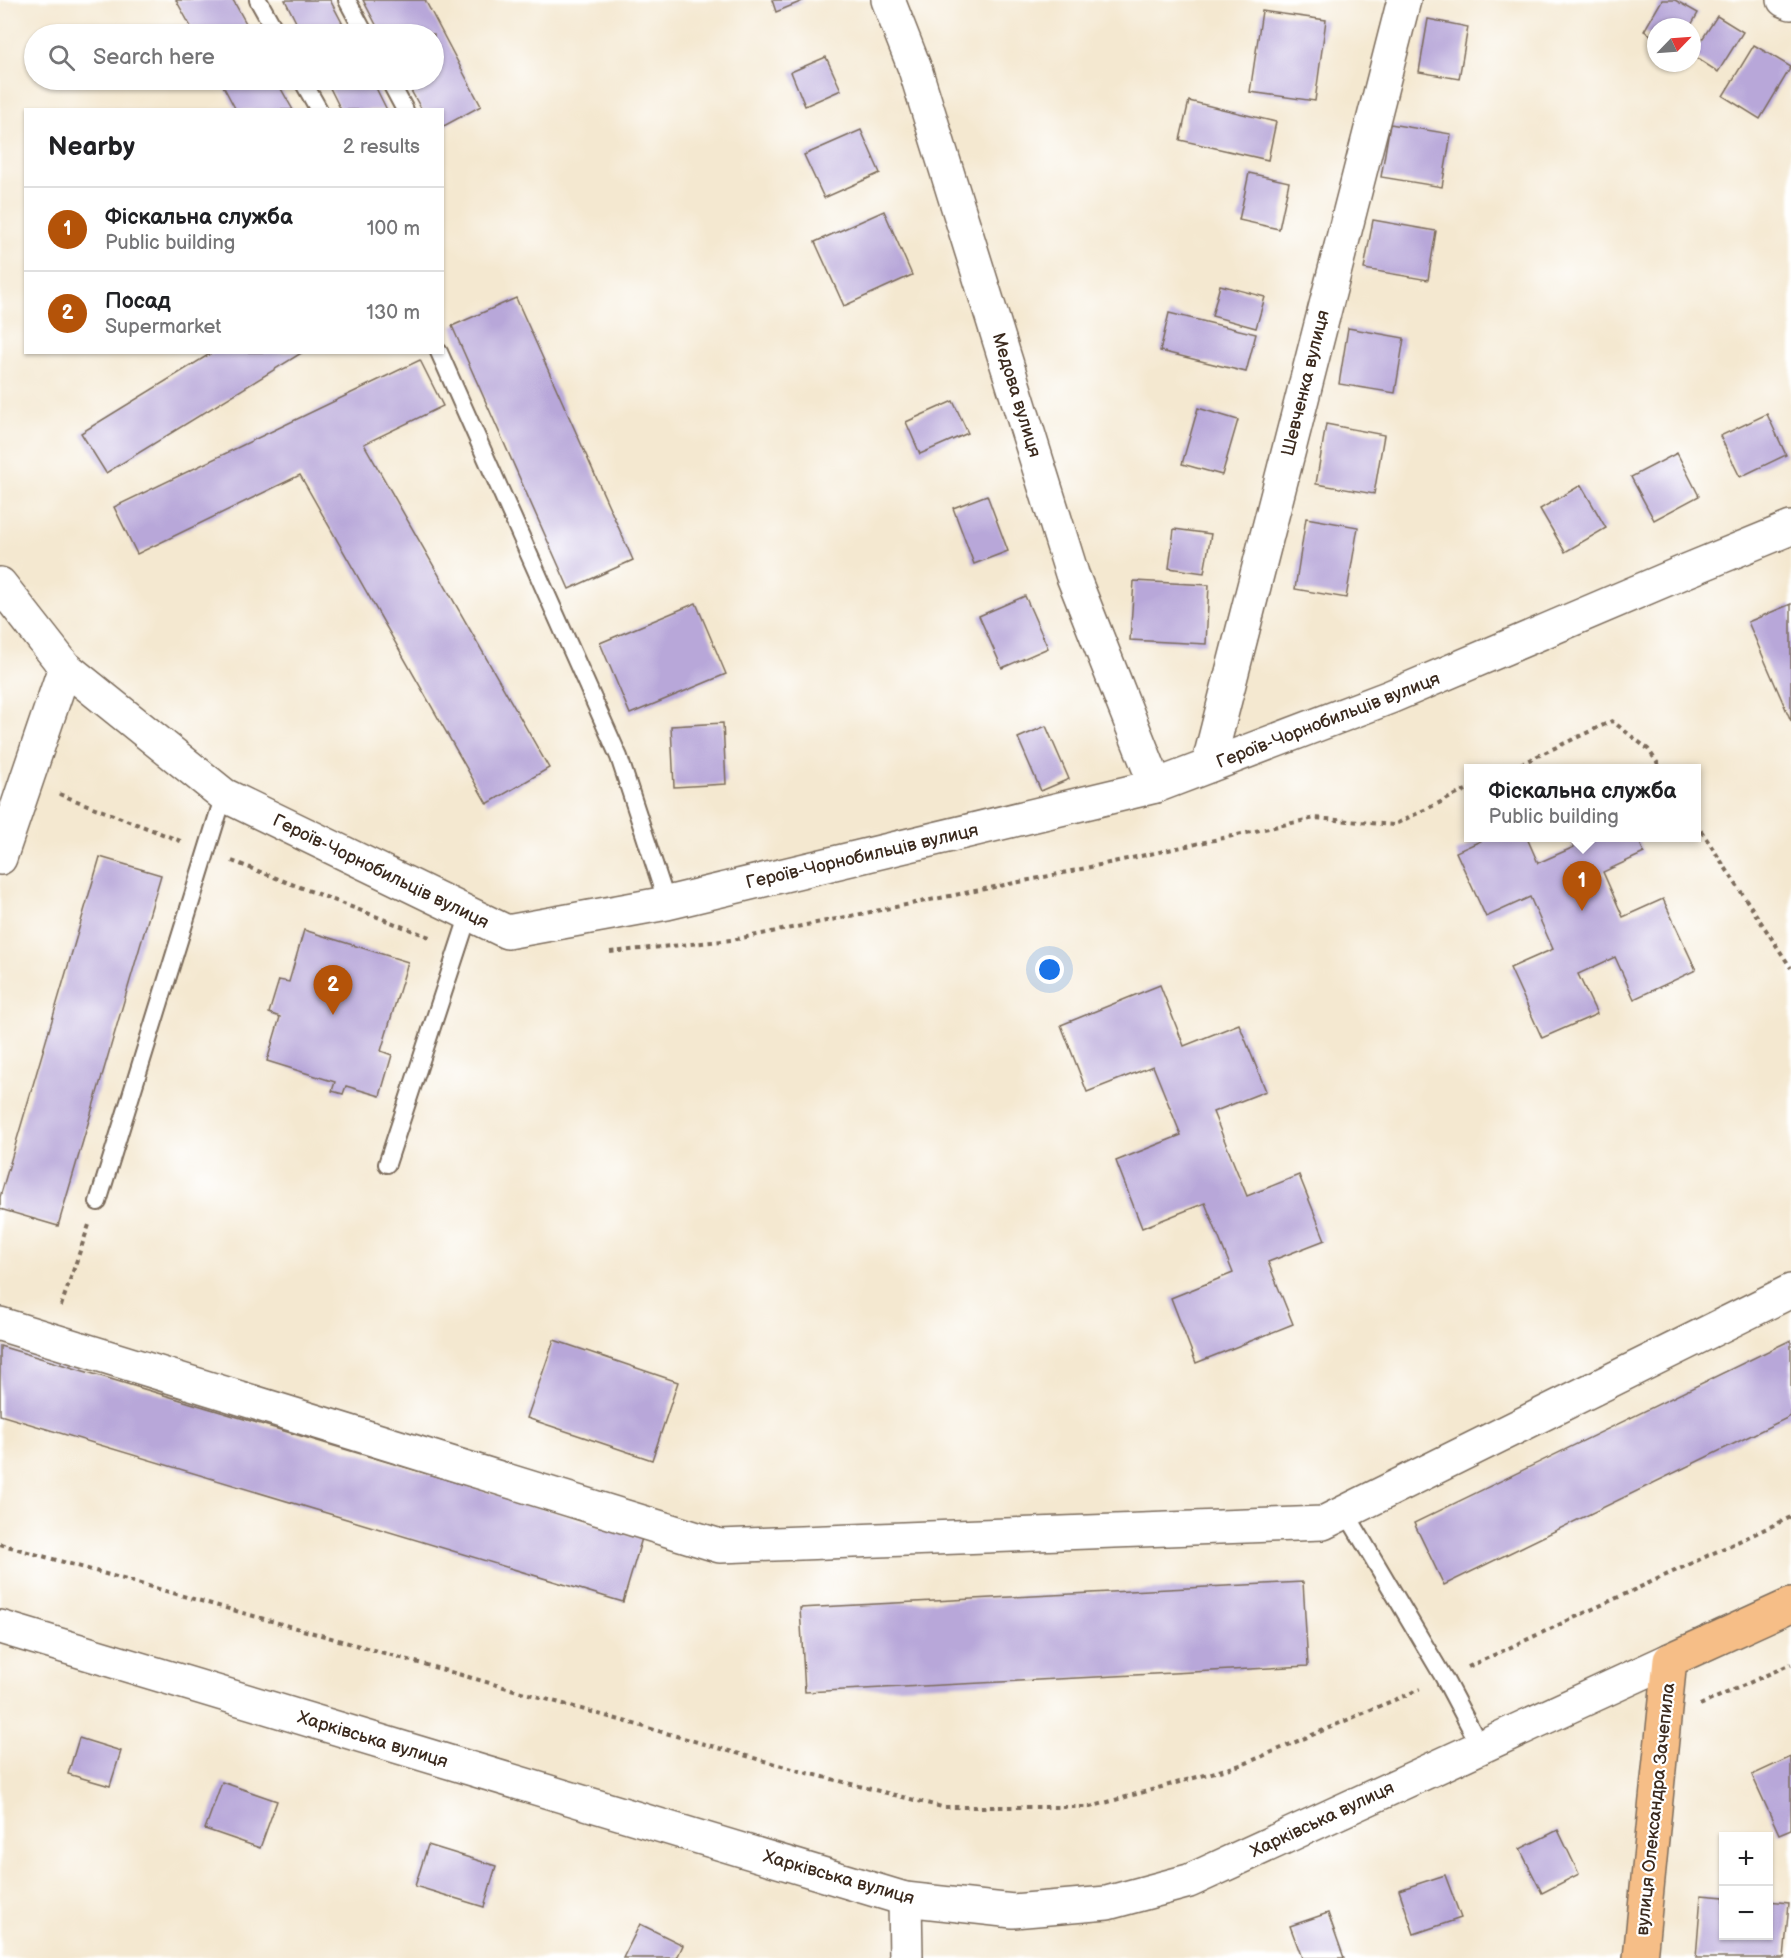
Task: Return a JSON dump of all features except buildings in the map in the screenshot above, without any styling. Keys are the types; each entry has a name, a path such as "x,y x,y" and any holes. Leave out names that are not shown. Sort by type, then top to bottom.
{"main road":[{"name":"Харківська вулиця","path":"1670,1660 1791,1605"},
{"name":"вулиця Олександра Зачепила","path":"1640,1958 1670,1660"}],"street":[{"name":"Медова вулиця","path":"888,0 915,69 1072,574 1156,786"},
{"name":"Шевченка вулиця","path":"1208,766 1404,0"},
{"path":"1784,0 1791,3"},
{"name":"Героїв-Чорнобильців вулиця","path":"0,584 65,667 225,795 507,933 667,903 1156,786 1390,697 1791,528"},
{"path":"0,858 65,667"},
{"path":"0,1324 720,1546 1323,1522 1791,1291"},
{"name":"Харківська вулиця","path":"0,1627 905,1899 1013,1911 1107,1904 1189,1881 1670,1660"},
{"path":"905,1899 906,1958"}],"lane":[{"path":"258,0 271,24"},
{"path":"346,0 359,24"},
{"path":"308,90 318,108"},
{"path":"394,90 404,108"},
{"path":"440,354 619,757 667,903"},
{"path":"98,1202 225,795"},
{"path":"387,1164 469,914"},
{"path":"1345,1511 1444,1678 1480,1746"}],"path":[{"path":"1520,764 1611,721 1648,749 1657,764"},
{"path":"1701,831 1791,968"},
{"path":"49,1339 98,1202"},
{"path":"0,1544 796,1770 942,1807 1090,1807 1244,1764 1444,1678 1791,1517"},
{"path":"1664,1722 1791,1664"}],"place":[{"name":"Фіскальна служба","path":"1582,911"},
{"name":"Посад","path":"333,1015"}]}
